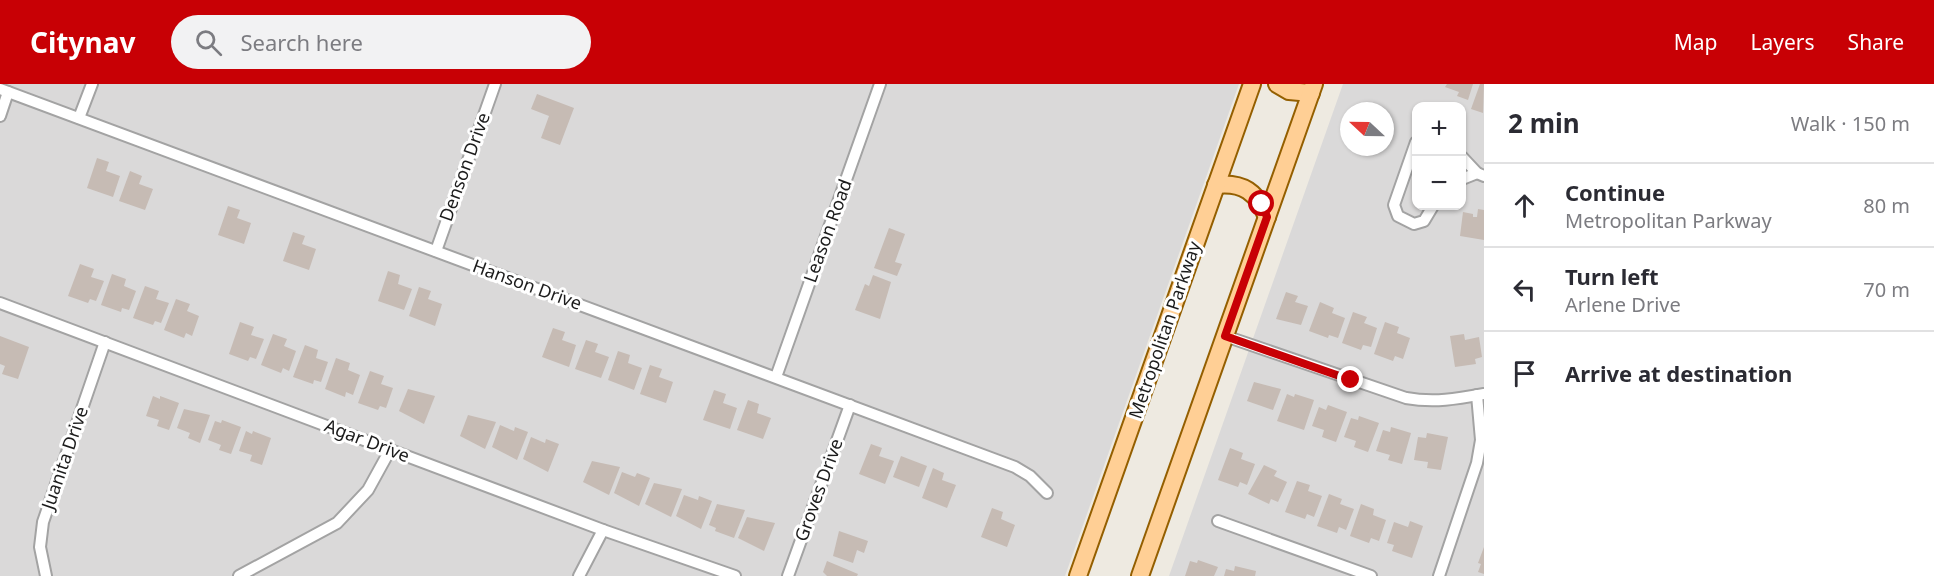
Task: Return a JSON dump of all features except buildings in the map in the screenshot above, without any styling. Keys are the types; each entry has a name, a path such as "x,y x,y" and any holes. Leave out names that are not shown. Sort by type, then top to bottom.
{"main road":[{"name":"Metropolitan Parkway","path":"1078,576 1252,84"},
{"path":"1140,576 1312,89 1289,91 1277,84"},
{"path":"1216,185 1238,185 1245,188 1262,204 1267,217"}],"street":[{"path":"80,118 92,84"},
{"name":"Denson Drive","path":"436,251 495,84"},
{"name":"Leason Road","path":"776,377 880,84"},
{"path":"0,116 4,91"},
{"name":"Hanson Drive","path":"4,91 1015,467 1030,476 1047,493"},
{"path":"1412,153 1394,205 1398,216 1414,224 1424,221 1431,210"},
{"path":"1466,162 1480,175"},
{"name":"Agar Drive","path":"0,303 603,530 735,576"},
{"path":"1225,336 1406,398 1427,402 1449,401 1480,394 1480,440 1477,463 1439,576"},
{"name":"Juanita Drive","path":"46,576 40,547 44,522 105,342"},
{"name":"Groves Drive","path":"788,576 850,405"},
{"path":"239,576 337,523 368,490 390,450"},
{"path":"1218,521 1371,576"},
{"path":"579,576 603,530"}],"shaded area":[{"path":"0,84 1239,84 1065,576 0,576"},
{"path":"1343,84 1484,84 1484,576 1169,576"}],"route":[{"path":"1262,204 1267,217 1225,336 1351,380"}]}
